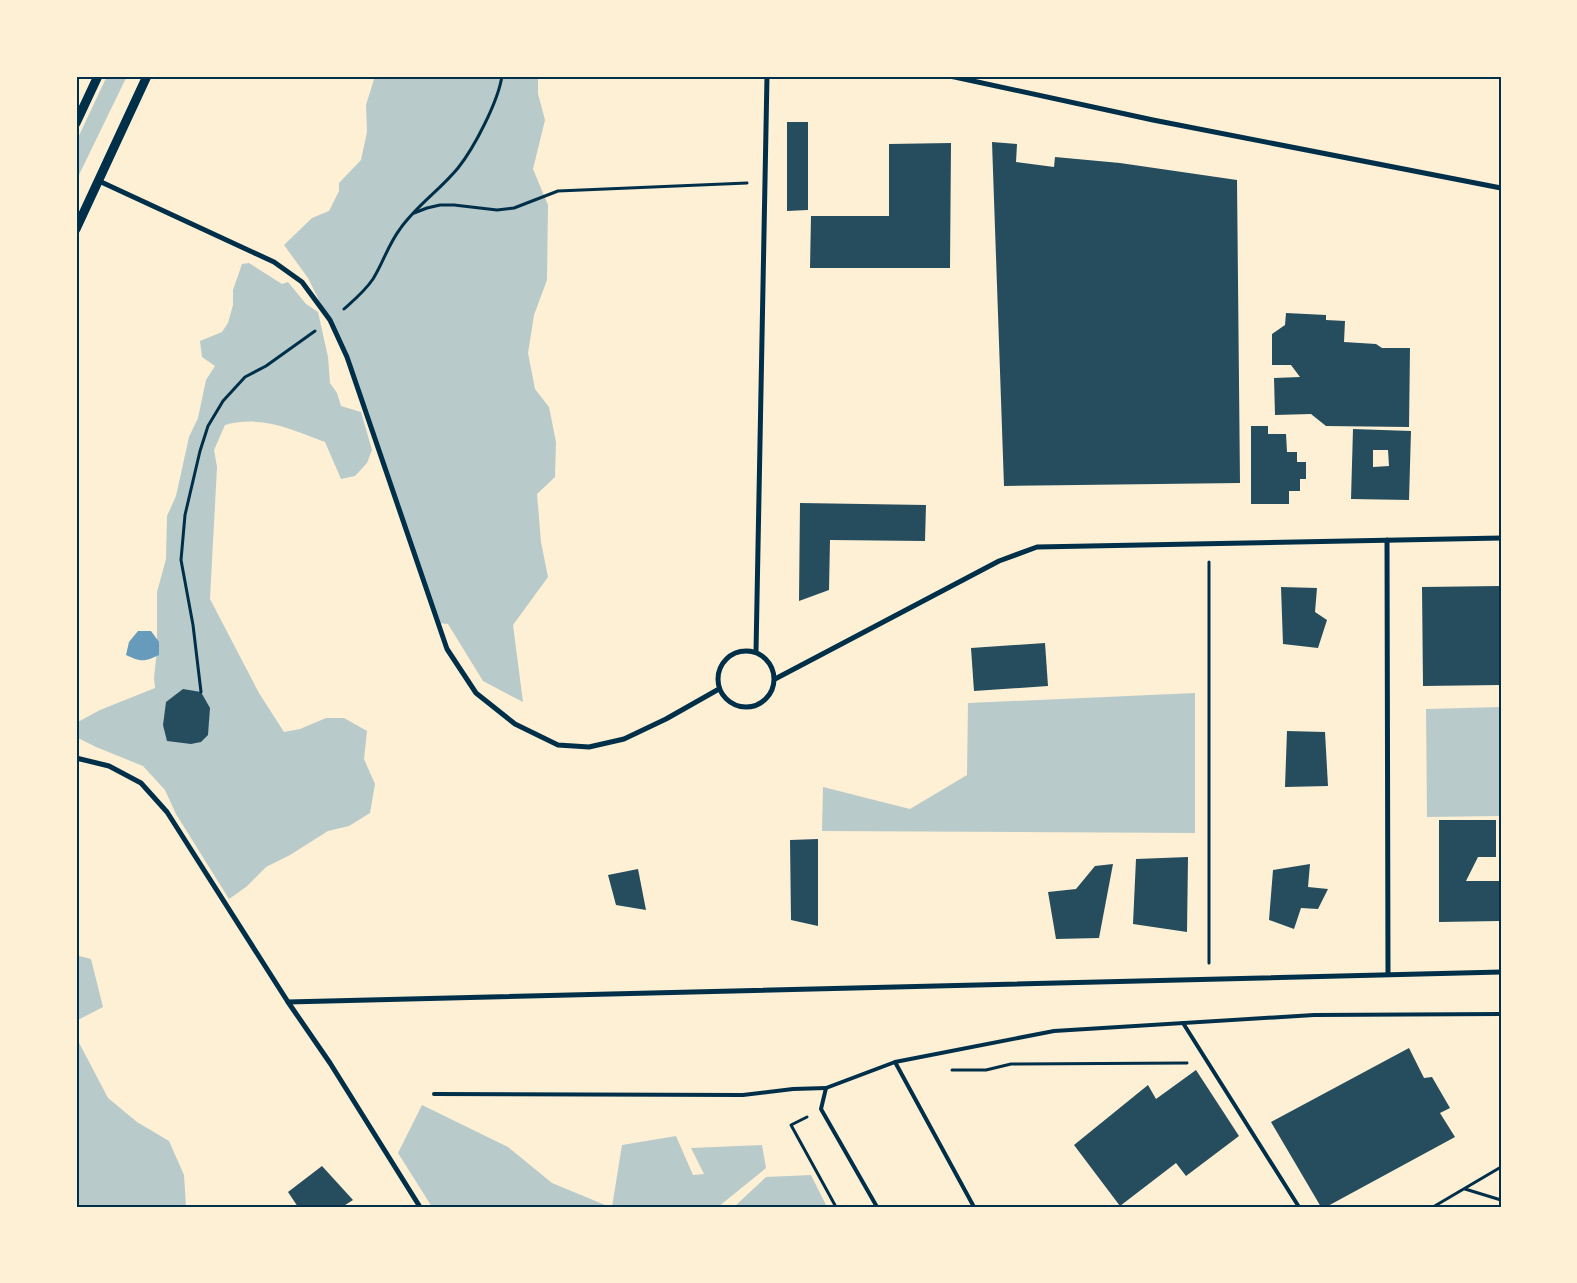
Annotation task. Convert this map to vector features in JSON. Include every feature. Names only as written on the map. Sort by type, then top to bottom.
[{"type":"street","points":[[76,123],[98,76]]},
{"type":"street","points":[[76,229],[147,76]]},
{"type":"street","points":[[756,652],[767,76]]},
{"type":"street","points":[[950,76],[1153,120],[1501,188]]},
{"type":"street","points":[[99,181],[274,262],[302,282],[330,320],[348,357],[447,649],[476,693],[515,724],[558,745],[589,747],[624,739],[666,720],[719,689]]},
{"type":"street","points":[[775,679],[999,561],[1037,547],[1501,538]]},
{"type":"street","points":[[1387,540],[1388,974]]},
{"type":"street","points":[[747,650],[764,656],[770,662],[774,670],[775,679],[773,689],[768,697],[751,707],[741,707],[732,704],[719,689],[718,680],[723,662],[738,652],[747,650]]},
{"type":"street","points":[[76,758],[109,766],[141,783],[167,812],[288,1002],[330,1063],[420,1207]]},
{"type":"street","points":[[288,1002],[1501,972]]},
{"type":"lane","points":[[434,1094],[743,1095],[792,1089],[826,1088],[895,1062],[1054,1031],[1314,1015],[1501,1014]]},
{"type":"lane","points":[[1183,1023],[1299,1207]]},
{"type":"lane","points":[[895,1062],[974,1207]]},
{"type":"lane","points":[[826,1088],[821,1110],[876,1207]]},
{"type":"path","points":[[200,692],[193,625],[181,560],[185,515],[200,450],[208,426],[223,401],[245,377],[266,366],[330,320],[367,288],[374,278],[390,243],[412,214],[457,169],[472,147],[481,132],[502,76]]},
{"type":"path","points":[[412,214],[440,205],[469,206],[497,210],[514,208],[558,191],[765,183]]},
{"type":"path","points":[[1209,544],[1209,979]]},
{"type":"path","points":[[948,1070],[986,1070],[1011,1064],[1208,1063]]},
{"type":"path","points":[[821,1110],[791,1125],[836,1207]]},
{"type":"path","points":[[1433,1207],[1501,1167]]},
{"type":"path","points":[[1464,1188],[1501,1200]]},
{"type":"shaded area","points":[[107,76],[127,76],[76,181],[76,142]]},
{"type":"shaded area","points":[[375,76],[538,76],[538,94],[545,120],[533,169],[548,205],[547,280],[534,315],[528,353],[535,389],[549,407],[556,442],[555,477],[537,494],[541,542],[548,577],[513,625],[523,702],[483,681],[448,624],[438,623],[347,357],[308,278],[284,245],[312,218],[329,211],[339,191],[339,183],[361,160],[367,132],[366,105]]},
{"type":"shaded area","points":[[249,263],[282,284],[288,282],[306,304],[318,312],[328,357],[330,383],[337,393],[341,406],[361,412],[372,450],[367,463],[355,476],[341,479],[325,442],[276,425],[239,422],[225,425],[214,450],[217,467],[210,599],[259,693],[284,732],[300,729],[326,718],[344,718],[367,731],[364,759],[375,784],[370,813],[349,826],[328,831],[290,855],[266,867],[246,887],[229,899],[176,814],[165,790],[143,766],[78,738],[76,723],[100,710],[155,688],[157,592],[166,559],[167,516],[176,496],[189,437],[198,418],[206,380],[215,366],[202,357],[200,341],[222,332],[228,323],[233,305],[233,290],[242,264]]},
{"type":"shaded area","points":[[1195,693],[1195,833],[822,831],[823,787],[910,809],[967,775],[968,703]]},
{"type":"shaded area","points":[[1501,707],[1501,816],[1427,817],[1426,709]]},
{"type":"shaded area","points":[[76,955],[91,959],[103,1007],[76,1021]]},
{"type":"shaded area","points":[[76,1037],[108,1098],[137,1122],[169,1141],[184,1175],[186,1207],[76,1207]]},
{"type":"shaded area","points":[[422,1105],[508,1147],[552,1183],[610,1207],[432,1207],[398,1153]]},
{"type":"shaded area","points":[[676,1136],[693,1175],[704,1174],[691,1148],[762,1145],[766,1168],[718,1207],[612,1207],[622,1145]]},
{"type":"shaded area","points":[[811,1175],[827,1207],[734,1207],[766,1177]]},
{"type":"water","points":[[138,631],[151,631],[159,642],[159,655],[142,660],[126,655],[129,642]]},
{"type":"building","points":[[787,122],[808,122],[808,210],[787,211]]},
{"type":"building","points":[[992,142],[1017,144],[1016,162],[1054,167],[1055,157],[1120,163],[1237,180],[1240,483],[1004,486]]},
{"type":"building","points":[[951,143],[950,268],[810,268],[811,216],[889,216],[889,144]]},
{"type":"building","points":[[1286,313],[1326,315],[1326,320],[1345,321],[1344,342],[1376,344],[1382,348],[1410,348],[1409,427],[1326,426],[1311,414],[1275,415],[1274,378],[1300,377],[1291,365],[1272,365],[1272,334],[1285,325]]},
{"type":"building","points":[[1251,426],[1268,426],[1268,434],[1286,434],[1287,452],[1297,452],[1297,462],[1306,462],[1306,479],[1300,479],[1300,491],[1289,491],[1289,504],[1251,504]]},
{"type":"building","points":[[1353,429],[1411,431],[1409,500],[1351,499]],"holes":[[[1373,450],[1388,450],[1389,466],[1373,467]]]},
{"type":"building","points":[[800,503],[926,505],[925,541],[830,540],[829,590],[799,601]]},
{"type":"building","points":[[1500,586],[1500,685],[1423,686],[1422,587]]},
{"type":"building","points":[[1281,587],[1317,588],[1315,612],[1327,620],[1318,648],[1283,644]]},
{"type":"building","points":[[1045,643],[1048,686],[974,691],[971,648]]},
{"type":"building","points":[[183,689],[201,692],[210,708],[208,735],[201,742],[191,744],[167,741],[163,725],[166,702]]},
{"type":"building","points":[[1287,731],[1325,732],[1328,786],[1285,787]]},
{"type":"building","points":[[1439,820],[1496,820],[1496,857],[1478,857],[1466,881],[1500,881],[1500,921],[1439,922]]},
{"type":"building","points":[[818,839],[818,926],[791,920],[790,840]]},
{"type":"building","points":[[1188,857],[1187,932],[1133,924],[1136,859]]},
{"type":"building","points":[[1113,864],[1099,938],[1056,939],[1048,892],[1076,889],[1095,866]]},
{"type":"building","points":[[1310,864],[1308,887],[1328,889],[1318,909],[1301,908],[1294,929],[1269,920],[1273,870]]},
{"type":"building","points":[[638,869],[646,910],[616,905],[608,875]]},
{"type":"building","points":[[1409,1048],[1424,1078],[1432,1077],[1450,1108],[1440,1113],[1455,1137],[1326,1207],[1321,1207],[1271,1122]]},
{"type":"building","points":[[1196,1070],[1239,1136],[1186,1176],[1176,1163],[1120,1206],[1074,1145],[1148,1085],[1156,1099]]},
{"type":"building","points":[[322,1166],[353,1200],[342,1207],[298,1207],[288,1192]]}]
